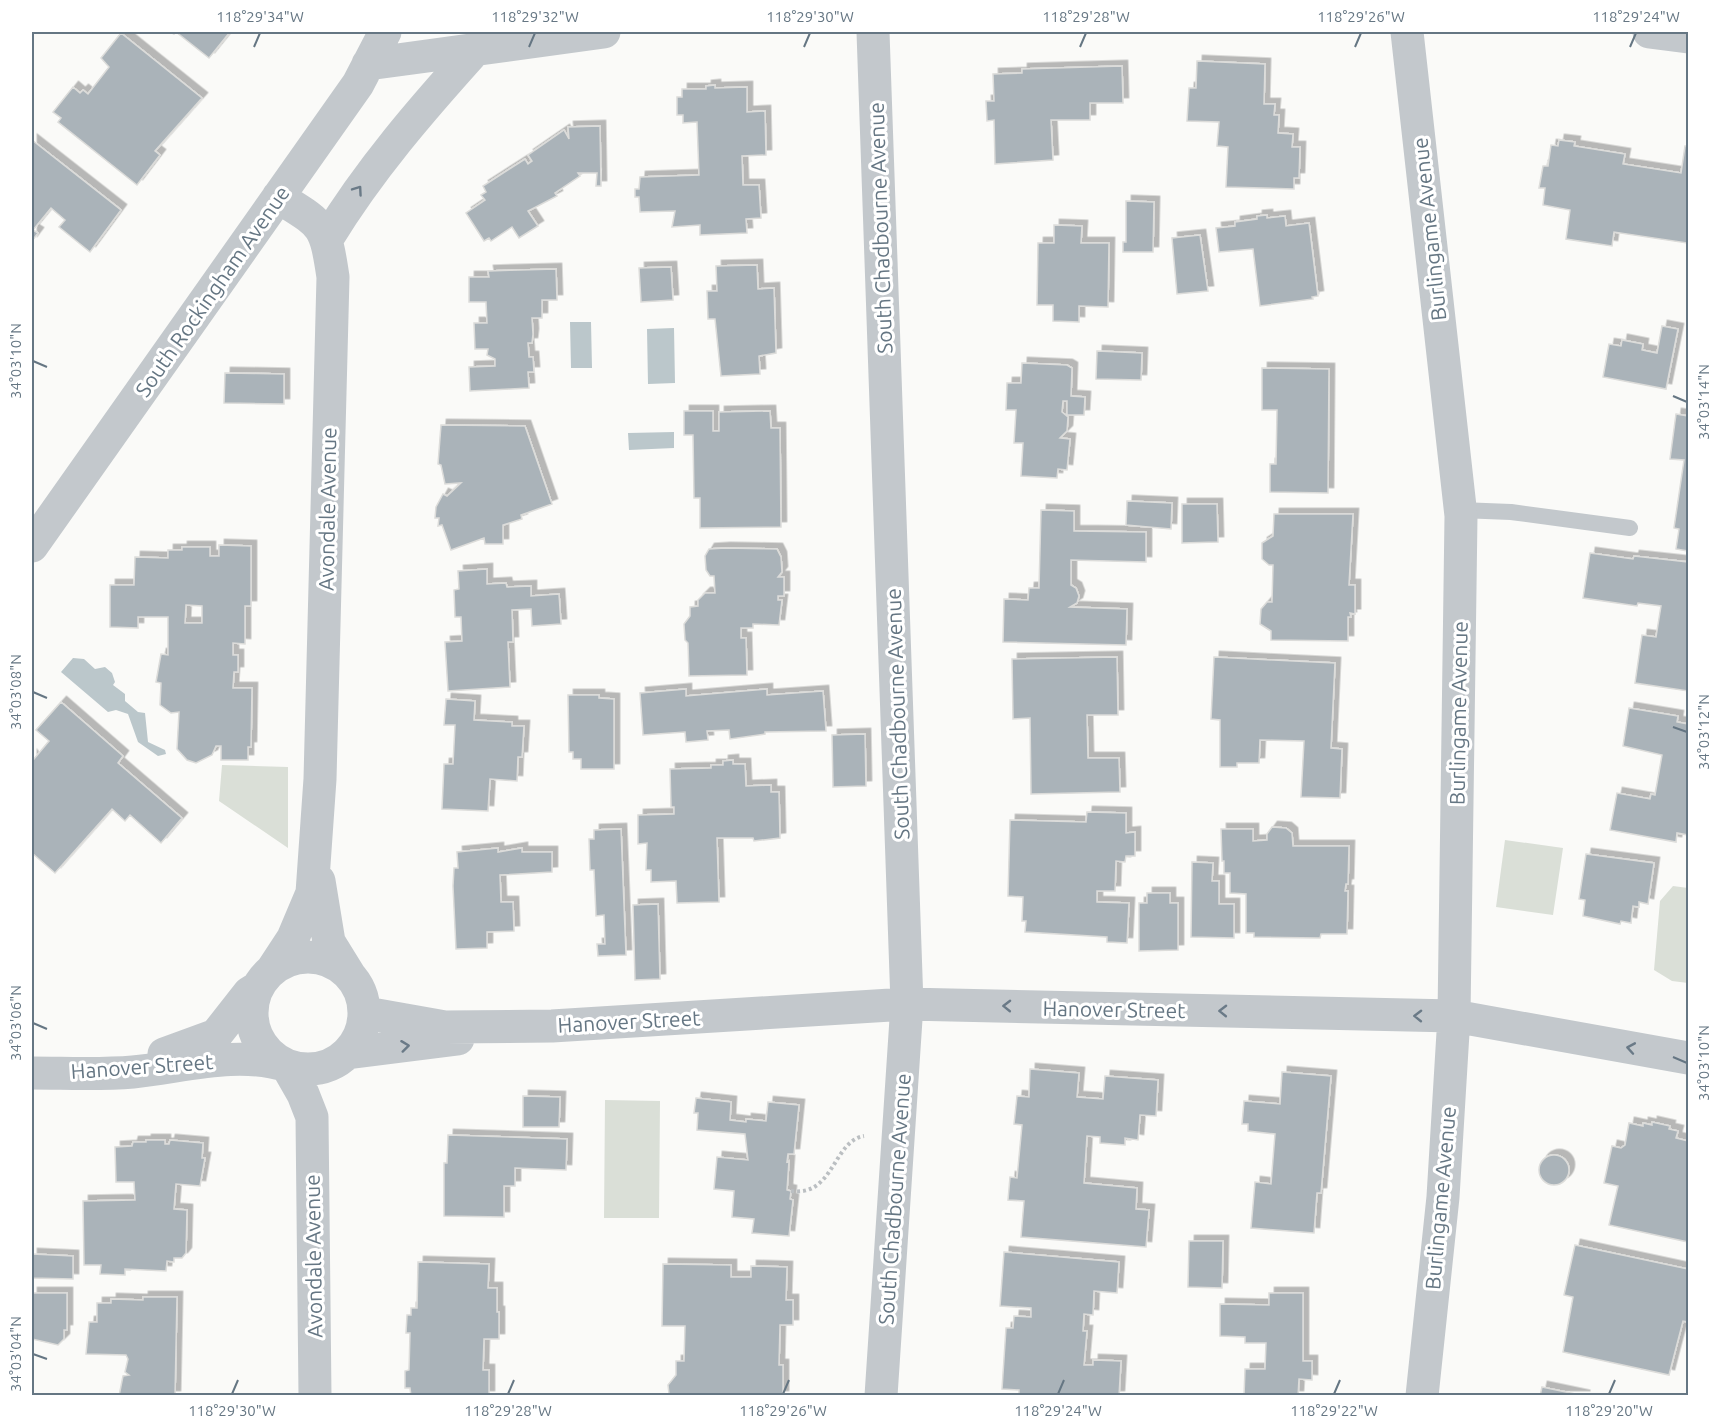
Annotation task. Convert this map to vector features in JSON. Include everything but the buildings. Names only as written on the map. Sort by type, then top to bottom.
[{"type":"street","name":"South Rockingham Avenue","points":[[32,546],[358,84],[385,32]]},
{"type":"street","points":[[368,64],[604,32]]},
{"type":"street","name":"South Chadbourne Avenue","points":[[873,32],[907,1004],[881,1395]]},
{"type":"street","name":"Burlingame Avenue","points":[[1407,32],[1460,510],[1454,1016],[1443,1197],[1422,1395]]},
{"type":"street","points":[[1649,32],[1689,37]]},
{"type":"street","points":[[278,197],[316,221],[327,239],[376,165],[476,49]]},
{"type":"street","name":"Avondale Avenue","points":[[264,979],[293,938],[312,893],[320,779],[333,277],[327,239]]},
{"type":"street","name":"Avondale Avenue","points":[[316,846],[329,942],[351,977]]},
{"type":"street","name":"Hanover Street","points":[[32,1067],[156,1056],[181,1050],[216,1035],[249,993],[283,962],[307,957],[331,962],[351,977]]},
{"type":"street","points":[[344,1057],[362,1030],[366,1013],[351,977]]},
{"type":"street","points":[[264,979],[251,1007],[252,1024],[259,1042],[271,1056],[287,1066]]},
{"type":"street","name":"Hanover Street","points":[[366,1013],[446,1027],[537,1026],[907,1004],[1454,1016],[1689,1058]]},
{"type":"street","name":"Hanover Street","points":[[32,1073],[129,1072],[247,1058],[268,1060],[305,1070],[324,1068],[344,1057],[537,1026]]},
{"type":"street","name":"Avondale Avenue","points":[[312,1117],[344,1057]]},
{"type":"street","name":"Avondale Avenue","points":[[287,1066],[303,1094],[312,1117],[315,1395]]},
{"type":"lane","points":[[1460,510],[1511,512],[1630,528]]},
{"type":"path","points":[[791,1191],[804,1192],[819,1185],[852,1142],[860,1137],[898,1139]]},
{"type":"shaded area","points":[[570,322],[591,322],[592,368],[571,368]]},
{"type":"shaded area","points":[[674,328],[675,383],[648,384],[647,329]]},
{"type":"shaded area","points":[[674,432],[674,448],[629,450],[628,433]]},
{"type":"shaded area","points":[[73,658],[84,659],[95,669],[105,667],[112,673],[115,682],[113,685],[125,694],[125,701],[138,712],[145,713],[148,742],[165,750],[166,754],[158,756],[138,742],[128,714],[116,710],[108,712],[61,672]]},
{"type":"shaded area","points":[[222,765],[288,767],[288,848],[219,801]]},
{"type":"shaded area","points":[[1505,840],[1563,848],[1553,915],[1496,907]]},
{"type":"shaded area","points":[[1673,886],[1688,888],[1688,983],[1672,981],[1654,970],[1660,901]]},
{"type":"shaded area","points":[[605,1100],[660,1101],[659,1218],[604,1218]]}]
